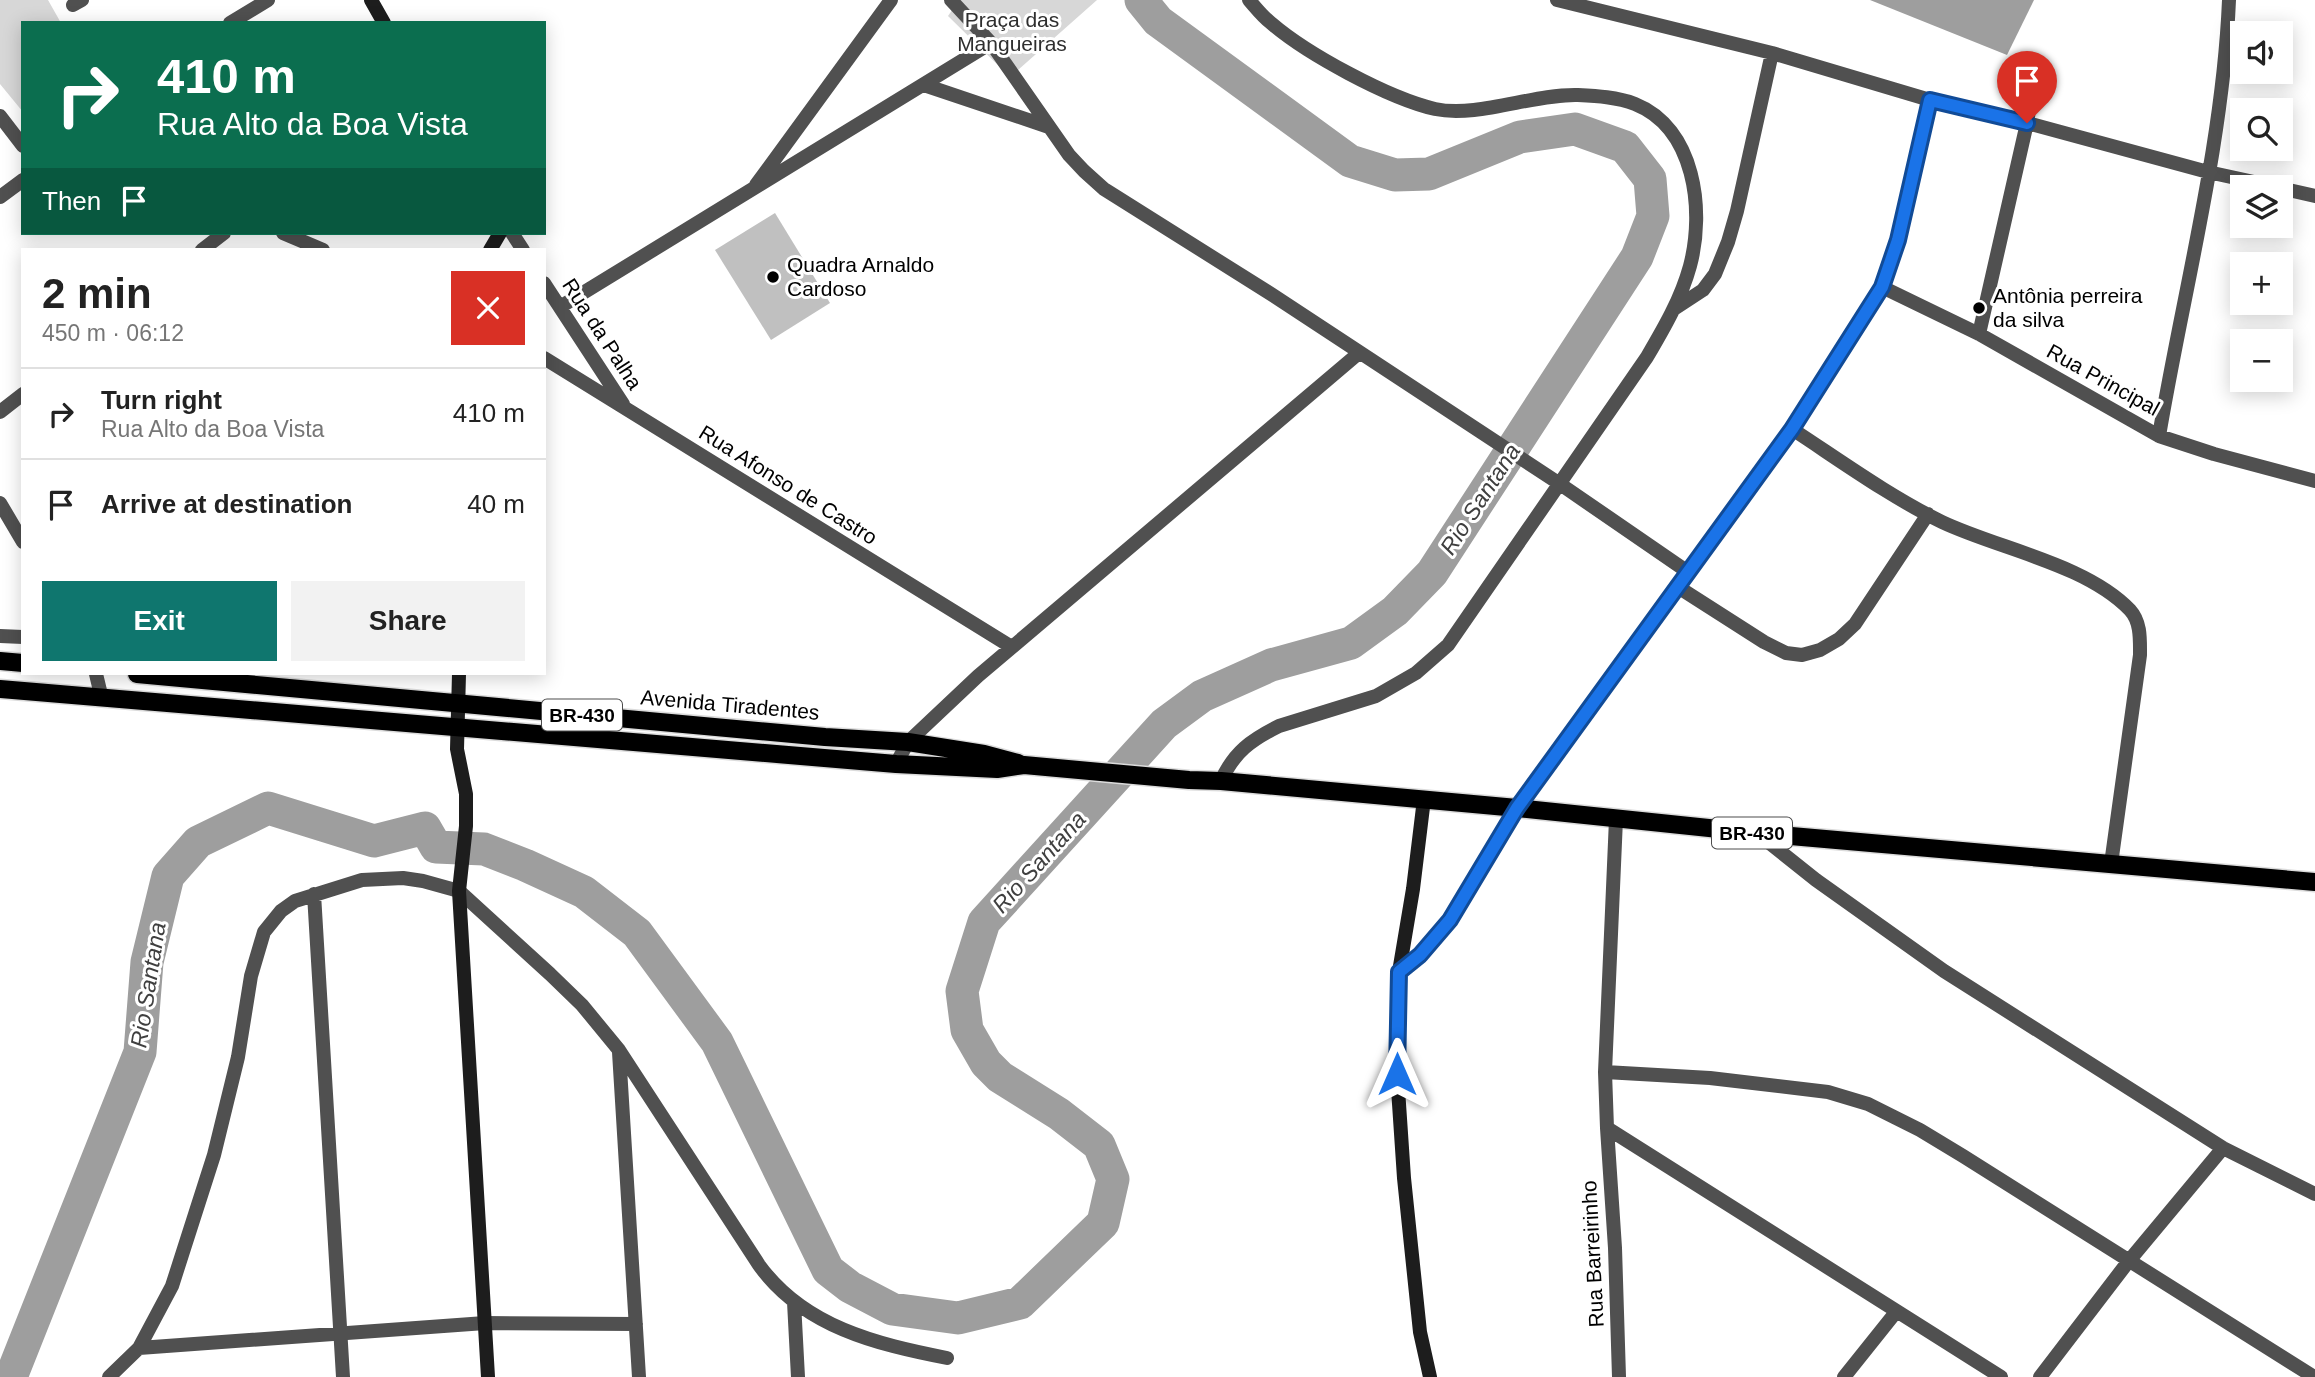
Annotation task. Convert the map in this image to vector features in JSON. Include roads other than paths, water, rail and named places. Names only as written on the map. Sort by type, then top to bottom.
[{"type":"main road","points":[[371,0],[383,21]]},
{"type":"main road","points":[[0,662],[21,663]]},
{"type":"main road","name":"Avenida Tiradentes","points":[[148,675],[908,742],[984,754],[1024,765]]},
{"type":"main road","points":[[459,675],[457,749],[466,794],[460,891],[488,1377]]},
{"type":"main road","name":"BR-430","points":[[0,689],[896,764],[997,769],[1024,765],[1221,781],[1756,833],[2315,883]]},
{"type":"main road","points":[[1424,799],[1413,890],[1399,972],[1397,1061],[1399,1120],[1420,1332],[1430,1377]]},
{"type":"street","points":[[233,21],[268,0]]},
{"type":"street","points":[[751,191],[891,0]]},
{"type":"street","points":[[951,0],[991,43],[1049,127],[1084,171],[1104,189],[1272,294],[1688,572]]},
{"type":"street","points":[[1221,781],[1230,761],[1264,734],[1279,726],[1376,696],[1416,673],[1448,645],[1647,357],[1674,309],[1691,265],[1696,223],[1695,188],[1686,155],[1665,124],[1636,104],[1606,97],[1574,95],[1438,110],[1407,101],[1290,39],[1268,21],[1249,0]]},
{"type":"street","points":[[1557,0],[1772,53],[1930,100],[2230,177]]},
{"type":"street","points":[[2159,436],[2208,172],[2227,53],[2229,0]]},
{"type":"street","points":[[560,307],[991,43]]},
{"type":"street","points":[[1674,309],[1703,290],[1715,274],[1728,242],[1772,53]]},
{"type":"street","points":[[924,85],[1049,127]]},
{"type":"street","points":[[1979,334],[2033,86]]},
{"type":"street","points":[[1399,972],[1420,955],[1450,920],[1517,808],[1792,429],[1882,287],[1898,240],[1930,100]]},
{"type":"street","points":[[0,116],[21,143]]},
{"type":"street","points":[[0,197],[21,181]]},
{"type":"street","points":[[2293,191],[2315,196]]},
{"type":"street","points":[[205,248],[221,235]]},
{"type":"street","points":[[289,235],[318,248]]},
{"type":"street","name":"Rua da Palha","points":[[546,286],[625,408]]},
{"type":"street","name":"Rua Principal","points":[[1882,287],[1979,334],[2159,436],[2315,481]]},
{"type":"street","points":[[896,764],[908,742],[1010,646],[1359,354]]},
{"type":"street","name":"Rua Afonso de Castro","points":[[546,359],[1010,646]]},
{"type":"street","points":[[0,412],[21,396]]},
{"type":"street","points":[[1792,429],[1875,484],[1944,523],[2076,574],[2119,599],[2133,612],[2139,628],[2140,655],[2111,864]]},
{"type":"street","points":[[0,503],[21,539]]},
{"type":"street","points":[[1678,587],[1786,653],[1802,655],[1820,650],[1839,639],[1855,624],[1928,514]]},
{"type":"street","points":[[0,636],[21,637]]},
{"type":"street","points":[[96,675],[103,699]]},
{"type":"street","name":"Rua Barreirinho","points":[[1616,818],[1605,1072],[1616,1261],[1619,1377]]},
{"type":"street","points":[[1756,833],[1910,948],[2223,1148],[2315,1194]]},
{"type":"street","points":[[109,1377],[139,1348],[172,1286],[214,1155],[238,1057],[251,976],[260,941],[268,924],[295,901],[314,894],[362,880],[403,878],[460,891],[582,1005],[619,1050],[759,1265],[769,1279],[794,1302],[809,1313],[847,1332],[898,1348],[947,1358]]},
{"type":"street","points":[[314,894],[343,1377]]},
{"type":"street","points":[[619,1050],[639,1377]]},
{"type":"street","points":[[1605,1072],[1776,1084],[1828,1092],[1868,1104],[1964,1156],[2314,1377]]},
{"type":"street","points":[[1607,1128],[2001,1377]]},
{"type":"street","points":[[2040,1377],[2128,1262],[2223,1148]]},
{"type":"street","points":[[794,1302],[798,1377]]},
{"type":"street","points":[[1844,1377],[1896,1312]]},
{"type":"street","points":[[139,1348],[485,1323],[636,1324]]},
{"type":"waterway","name":"Rio Santana","points":[[11,1377],[140,1052],[147,962],[168,876],[198,842],[268,808],[374,841],[425,828],[436,847],[484,849],[584,892],[637,933],[717,1042],[828,1270],[850,1287],[892,1309],[958,1318],[1020,1303],[1103,1223],[1113,1179],[1099,1145],[1059,1114],[1000,1077],[986,1063],[967,1030],[962,991],[984,922],[1164,724],[1202,696],[1271,665],[1351,643],[1395,611],[1432,573],[1637,257],[1653,216],[1650,179],[1625,147],[1575,129],[1520,137],[1429,174],[1395,175],[1350,161],[1158,21],[1141,0]]},
{"type":"place","name":"Quadra Arnaldo Cardoso","points":[[773,277]]},
{"type":"place","name":"Antônia perreira da silva","points":[[1979,308]]},
{"type":"park label","name":"Praça das Mangueiras","points":[[1012,32]]}]
